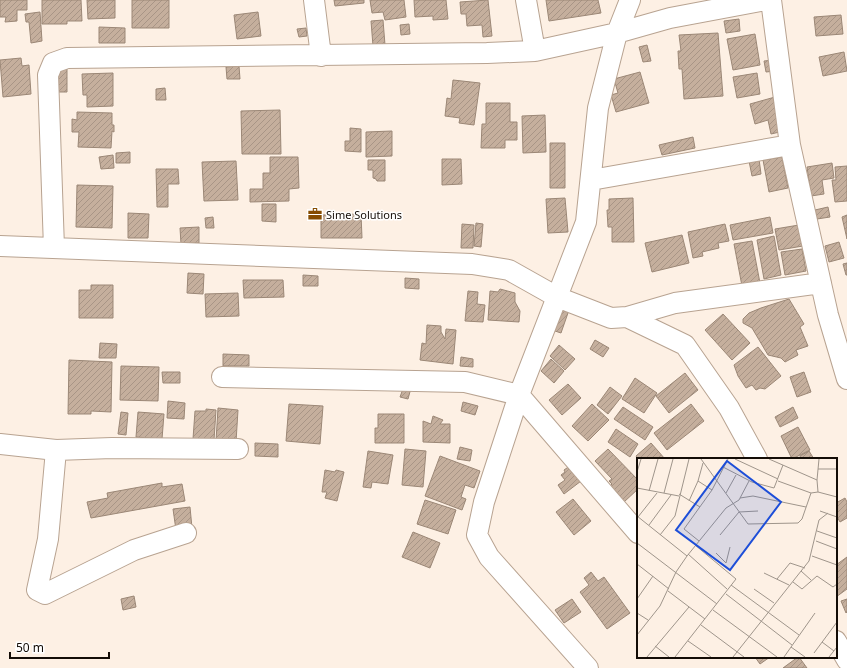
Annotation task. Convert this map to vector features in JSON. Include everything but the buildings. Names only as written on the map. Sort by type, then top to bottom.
[{"type":"street","points":[[314,0],[320,56]]},
{"type":"street","points":[[526,0],[535,51]]},
{"type":"street","points":[[588,668],[489,557],[477,535],[484,502],[519,395],[586,222],[598,108],[617,33],[630,0]]},
{"type":"street","points":[[54,248],[48,75],[52,63],[67,58],[320,56],[535,51],[617,33],[670,18],[766,0]]},
{"type":"street","points":[[771,0],[790,145],[820,283],[847,379]]},
{"type":"street","points":[[591,180],[790,145]]},
{"type":"street","points":[[0,246],[472,264],[509,270],[557,297],[611,318],[628,317],[675,303],[820,283]]},
{"type":"street","points":[[628,317],[685,345],[729,408],[756,458]]},
{"type":"street","points":[[222,378],[465,382],[519,395],[637,532]]},
{"type":"street","points":[[0,444],[56,450],[112,448],[238,449]]},
{"type":"street","points":[[56,450],[48,539],[37,590],[45,594],[134,550],[186,533]]},
{"type":"street","points":[[837,643],[847,660]]},
{"type":"place","name":"Sime Solutions","points":[[315,214]]}]
